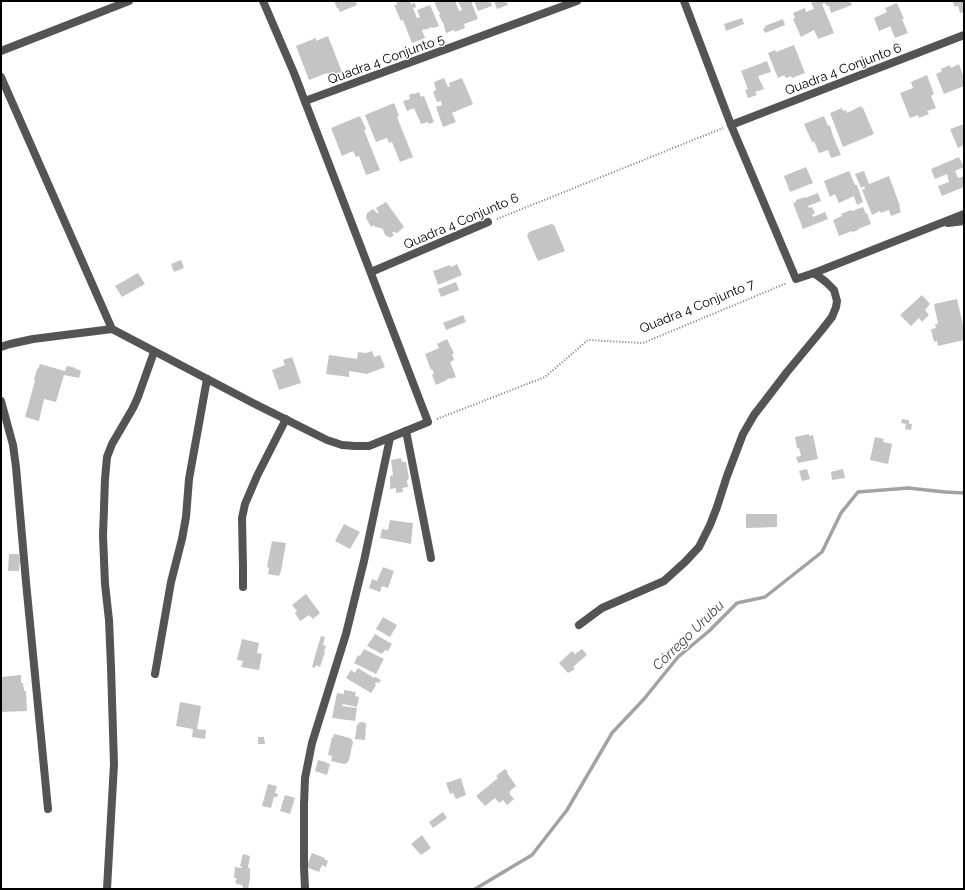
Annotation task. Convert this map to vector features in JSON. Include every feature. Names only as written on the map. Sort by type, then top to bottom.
[{"type":"street","points":[[1,51],[127,1]]},
{"type":"street","points":[[1,347],[33,339],[112,329],[327,440],[342,445],[369,446],[428,422],[305,101],[263,1]]},
{"type":"street","name":"Quadra 4 Conjunto 5","points":[[305,101],[577,1]]},
{"type":"street","points":[[684,1],[731,124],[796,279],[964,214]]},
{"type":"street","name":"Quadra 4 Conjunto 6","points":[[731,124],[964,35]]},
{"type":"street","points":[[1,78],[112,329]]},
{"type":"street","points":[[940,224],[964,221]]},
{"type":"street","name":"Quadra 4 Conjunto 6","points":[[370,272],[488,222]]},
{"type":"street","points":[[579,625],[602,608],[664,582],[699,547],[717,508],[743,434],[747,427],[764,401],[832,317],[837,301],[834,290],[814,273]]},
{"type":"street","points":[[107,889],[114,764],[109,620],[105,584],[103,536],[105,479],[107,457],[112,444],[138,398],[154,352]]},
{"type":"street","points":[[155,674],[171,582],[186,517],[189,479],[207,379]]},
{"type":"street","points":[[1,401],[13,445],[16,467],[48,809]]},
{"type":"street","points":[[243,588],[242,518],[245,504],[257,476],[286,419]]},
{"type":"street","points":[[406,431],[431,558]]},
{"type":"street","points":[[305,889],[305,778],[312,743],[348,627],[364,561],[390,438]]},
{"type":"path","name":"Quadra 4 Conjunto 6","points":[[488,222],[731,124]]},
{"type":"path","name":"Quadra 4 Conjunto 7","points":[[428,422],[545,377],[588,340],[643,343],[796,279]]},
{"type":"building","points":[[334,1],[355,1],[357,5],[340,12]]},
{"type":"building","points":[[396,1],[410,1],[411,4],[415,3],[416,7],[413,8],[417,18],[420,17],[417,10],[430,5],[439,26],[422,30],[425,38],[412,43],[403,20],[401,21],[394,5],[397,5]]},
{"type":"building","points":[[434,1],[455,1],[459,11],[462,10],[458,1],[471,1],[478,19],[464,24],[465,28],[455,32],[454,30],[446,33]]},
{"type":"building","points":[[474,1],[490,1],[492,6],[478,11]]},
{"type":"building","points":[[494,1],[506,1],[508,5],[497,9]]},
{"type":"building","points":[[850,1],[852,5],[831,13],[829,6],[825,3],[822,4],[834,33],[818,39],[814,30],[801,37],[793,19],[795,18],[793,13],[805,8],[806,12],[814,9],[811,2]]},
{"type":"building","points":[[952,1],[964,1],[964,12],[960,13],[958,6],[955,7]]},
{"type":"building","points":[[897,3],[908,33],[895,38],[891,26],[879,31],[874,18],[887,12],[885,8]]},
{"type":"building","points":[[742,18],[744,24],[726,31],[724,24]]},
{"type":"building","points":[[783,19],[785,25],[765,33],[763,29],[765,26]]},
{"type":"building","points":[[328,36],[342,72],[334,75],[333,73],[328,75],[327,73],[309,80],[296,46],[316,38],[316,41]]},
{"type":"building","points":[[794,45],[805,73],[792,78],[791,76],[786,78],[784,75],[778,78],[768,53],[775,50],[776,52]]},
{"type":"building","points":[[767,61],[771,72],[758,76],[764,89],[755,92],[757,95],[748,98],[745,90],[748,89],[741,71]]},
{"type":"building","points":[[959,64],[964,78],[964,86],[944,94],[936,74],[942,71],[941,69],[950,65],[951,68]]},
{"type":"building","points":[[927,75],[934,94],[931,96],[936,108],[927,111],[929,114],[919,118],[918,115],[910,118],[900,93],[913,88],[911,82]]},
{"type":"building","points":[[444,78],[448,87],[450,86],[449,83],[462,78],[473,104],[452,113],[456,122],[443,127],[436,107],[442,105],[441,101],[437,102],[433,92],[436,90],[434,82]]},
{"type":"building","points":[[419,92],[421,97],[424,96],[434,122],[429,124],[428,122],[421,124],[414,108],[407,111],[403,101],[410,99],[409,95]]},
{"type":"building","points":[[394,103],[399,116],[397,117],[413,157],[400,162],[392,142],[389,143],[387,138],[376,142],[365,115]]},
{"type":"building","points":[[861,106],[874,134],[843,147],[830,113],[842,108],[843,111],[846,110],[847,113]]},
{"type":"building","points":[[360,116],[380,170],[366,175],[359,156],[356,157],[353,151],[342,156],[331,128]]},
{"type":"building","points":[[824,116],[828,126],[830,125],[841,155],[831,158],[828,150],[819,153],[804,124]]},
{"type":"building","points":[[964,124],[964,145],[958,148],[950,129]]},
{"type":"building","points":[[959,157],[964,167],[955,171],[958,178],[964,176],[964,187],[942,196],[938,186],[949,182],[947,174],[935,179],[931,169]]},
{"type":"building","points":[[806,167],[813,183],[790,192],[784,176]]},
{"type":"building","points":[[849,171],[855,185],[857,185],[863,202],[857,205],[854,196],[839,203],[835,194],[830,197],[824,181]]},
{"type":"building","points":[[864,171],[869,184],[889,176],[901,212],[891,216],[889,210],[881,213],[880,211],[872,215],[862,190],[865,189],[864,186],[861,188],[855,174]]},
{"type":"building","points":[[818,193],[821,201],[808,206],[809,208],[812,207],[815,213],[812,215],[813,217],[825,212],[828,219],[803,229],[793,203],[796,202],[796,200]]},
{"type":"building","points":[[386,202],[404,227],[397,233],[393,232],[392,233],[394,235],[390,238],[388,236],[387,237],[383,229],[375,227],[374,225],[371,227],[366,218],[367,213],[373,209],[379,213],[376,208]]},
{"type":"building","points":[[863,207],[871,224],[839,236],[833,220],[842,216],[841,214]]},
{"type":"building","points":[[551,224],[554,225],[565,251],[538,261],[527,236],[529,232]]},
{"type":"building","points":[[181,260],[184,268],[174,272],[171,264]]},
{"type":"building","points":[[457,264],[462,275],[438,285],[433,271]]},
{"type":"building","points":[[138,273],[145,284],[122,297],[115,286]]},
{"type":"building","points":[[456,282],[459,290],[441,297],[438,289]]},
{"type":"building","points":[[922,295],[930,304],[925,310],[929,315],[922,322],[919,318],[911,326],[900,315]]},
{"type":"building","points":[[957,299],[964,329],[964,340],[938,346],[937,341],[934,342],[931,329],[936,328],[935,324],[938,324],[934,304]]},
{"type":"building","points":[[463,315],[466,322],[446,330],[443,323]]},
{"type":"building","points":[[447,339],[454,353],[452,354],[454,360],[450,362],[456,377],[447,379],[436,385],[432,375],[434,374],[425,354],[439,348],[437,344]]},
{"type":"building","points":[[372,351],[374,357],[380,355],[385,367],[367,374],[349,371],[349,377],[326,374],[329,355],[357,359],[358,352],[366,353]]},
{"type":"building","points":[[292,357],[301,383],[279,390],[272,370],[285,365],[283,360]]},
{"type":"building","points":[[40,364],[65,371],[67,366],[81,371],[79,378],[64,375],[56,402],[44,399],[39,421],[25,417],[37,369]]},
{"type":"building","points":[[902,419],[909,420],[909,424],[912,424],[911,430],[905,429],[906,424],[901,423]]},
{"type":"building","points":[[809,434],[809,436],[813,435],[818,459],[798,463],[796,457],[801,456],[799,448],[797,448],[795,437]]},
{"type":"building","points":[[875,437],[884,439],[883,442],[892,444],[888,464],[870,460]]},
{"type":"building","points":[[401,458],[402,462],[406,462],[409,478],[407,480],[408,487],[402,488],[403,492],[396,493],[396,488],[390,489],[390,476],[393,475],[391,460]]},
{"type":"building","points":[[807,469],[810,479],[802,481],[799,471]]},
{"type":"building","points":[[843,469],[845,478],[832,480],[831,472]]},
{"type":"building","points":[[746,514],[777,514],[777,527],[746,528]]},
{"type":"building","points":[[390,520],[413,523],[411,544],[380,538],[382,529],[388,530]]},
{"type":"building","points":[[344,524],[360,532],[350,549],[335,541]]},
{"type":"building","points":[[272,541],[286,543],[279,576],[268,574],[269,568],[267,567]]},
{"type":"building","points":[[9,554],[19,554],[19,571],[8,571]]},
{"type":"building","points":[[383,567],[394,571],[388,588],[382,586],[380,592],[369,588],[372,579],[377,581]]},
{"type":"building","points":[[306,594],[320,613],[313,619],[309,615],[300,621],[295,613],[297,611],[292,605]]},
{"type":"building","points":[[383,617],[397,625],[390,637],[376,629]]},
{"type":"building","points":[[375,634],[392,644],[388,651],[385,650],[382,654],[367,646]]},
{"type":"building","points":[[321,636],[325,637],[323,645],[326,646],[325,652],[320,667],[316,665],[315,668],[312,667]]},
{"type":"building","points":[[242,639],[259,643],[257,653],[262,654],[259,670],[241,667],[243,661],[237,660]]},
{"type":"building","points":[[364,649],[384,659],[376,674],[354,663],[358,655],[360,656]]},
{"type":"building","points":[[582,649],[587,655],[573,667],[575,669],[568,673],[559,663],[572,651],[575,654]]},
{"type":"building","points":[[358,668],[374,678],[375,677],[381,680],[379,683],[376,682],[376,685],[371,693],[346,678],[351,670],[355,673]]},
{"type":"building","points":[[21,675],[21,683],[23,683],[24,691],[26,691],[27,711],[1,712],[1,677]]},
{"type":"building","points":[[344,690],[356,692],[355,696],[359,697],[357,707],[343,704],[342,706],[357,708],[355,721],[332,718],[337,693],[344,694]]},
{"type":"building","points":[[180,702],[201,706],[197,729],[206,730],[205,739],[192,737],[193,729],[176,726]]},
{"type":"building","points":[[360,722],[366,723],[365,740],[355,739],[357,725]]},
{"type":"building","points":[[334,734],[350,738],[353,742],[347,763],[344,764],[331,761],[332,756],[328,755]]},
{"type":"building","points":[[258,737],[264,737],[265,744],[258,744]]},
{"type":"building","points":[[318,760],[330,764],[327,775],[315,771]]},
{"type":"building","points":[[505,769],[516,786],[509,793],[514,799],[507,805],[503,800],[499,803],[495,798],[485,806],[476,796],[498,778],[496,776]]},
{"type":"building","points":[[461,778],[466,795],[456,799],[453,793],[450,794],[446,783]]},
{"type":"building","points":[[268,784],[277,786],[275,793],[278,794],[277,797],[274,797],[271,808],[262,806]]},
{"type":"building","points":[[285,795],[295,798],[290,814],[280,811]]},
{"type":"building","points":[[443,812],[447,818],[433,828],[429,822]]},
{"type":"building","points":[[422,835],[431,848],[421,855],[411,844]]},
{"type":"building","points":[[312,853],[325,858],[324,859],[328,861],[326,867],[322,865],[319,872],[306,867]]},
{"type":"building","points":[[243,854],[250,856],[248,868],[250,868],[250,879],[248,889],[243,889],[242,885],[236,884],[235,882],[237,878],[234,878],[235,867],[242,868],[240,866]]},
{"type":"waterway","name":"Córrego Urubu","points":[[475,889],[532,855],[567,810],[612,733],[644,699],[678,657],[709,631],[737,603],[765,597],[822,552],[841,513],[858,492],[908,488],[964,493]]}]
